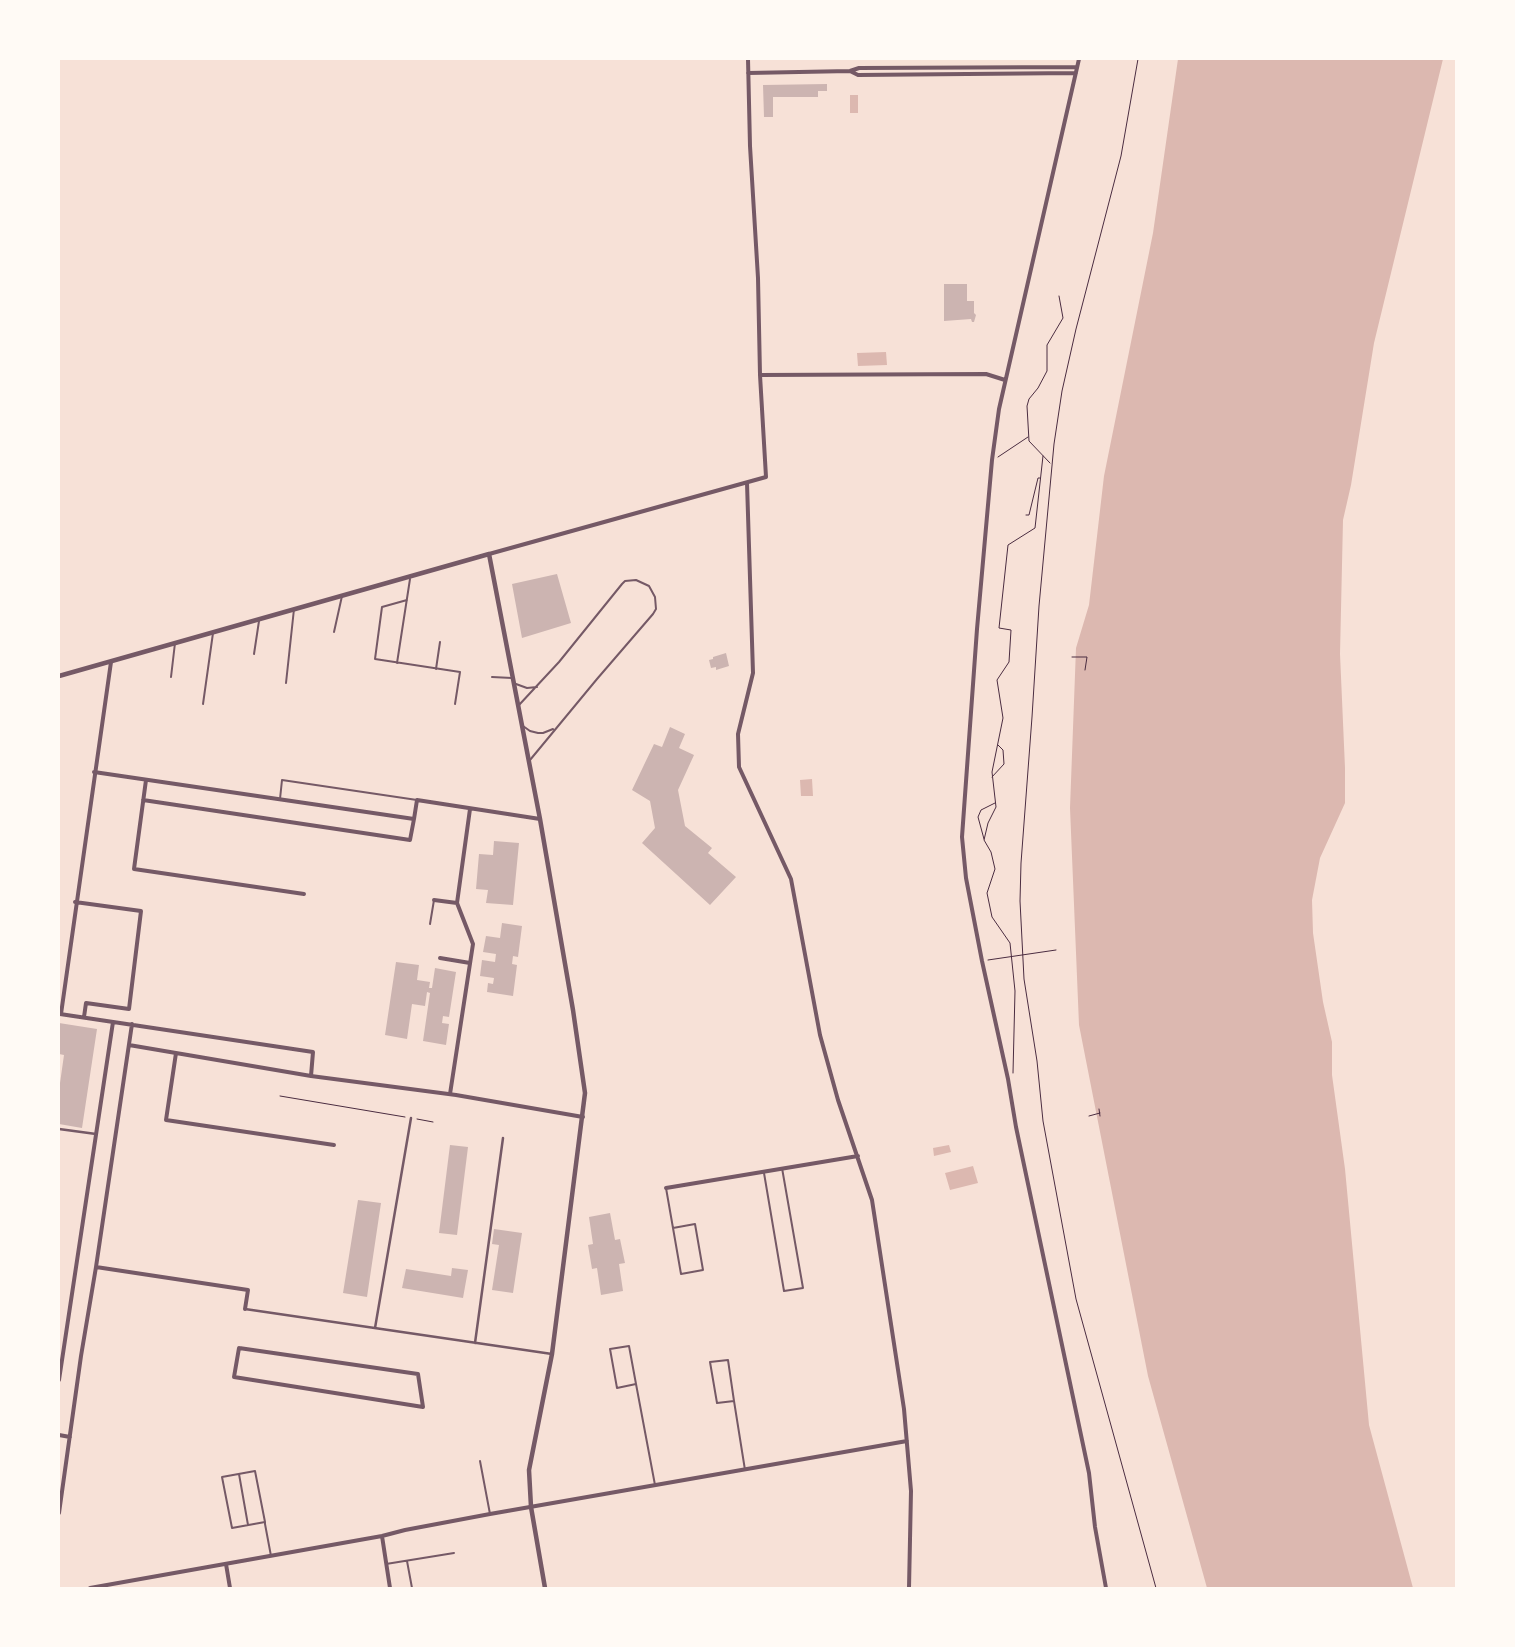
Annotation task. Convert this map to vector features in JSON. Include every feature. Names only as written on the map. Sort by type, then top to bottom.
[{"type":"street","points":[[59,676],[410,576],[766,478],[760,375],[758,278],[750,146],[748,59]]},
{"type":"street","points":[[1079,59],[998,410],[977,629],[962,837],[966,878],[982,960],[1089,1473],[1095,1527],[1106,1588]]},
{"type":"street","points":[[748,73],[850,71],[859,68],[1077,67]]},
{"type":"street","points":[[850,71],[858,75],[1076,74]]},
{"type":"street","points":[[760,375],[986,374],[1004,380]]},
{"type":"street","points":[[747,482],[753,673],[738,734],[740,767],[791,879],[820,1035],[838,1100],[872,1200],[901,1382],[911,1491],[910,1588]]},
{"type":"street","points":[[489,554],[540,819],[584,1082],[583,1117],[552,1354],[529,1470],[531,1507],[545,1588]]},
{"type":"street","points":[[111,662],[60,1014],[314,1052],[311,1076]]},
{"type":"street","points":[[94,772],[414,820]]},
{"type":"street","points":[[146,780],[134,869],[304,894]]},
{"type":"street","points":[[143,800],[410,840],[417,800],[540,819]]},
{"type":"street","points":[[450,1094],[473,944],[457,903],[470,809]]},
{"type":"street","points":[[434,900],[457,903]]},
{"type":"street","points":[[76,902],[141,911],[129,1009],[86,1003],[84,1017]]},
{"type":"street","points":[[440,958],[470,963]]},
{"type":"street","points":[[59,1380],[113,1022]]},
{"type":"street","points":[[59,1513],[60,1494],[132,1024]]},
{"type":"street","points":[[129,1045],[311,1076],[450,1094],[583,1117]]},
{"type":"street","points":[[176,1053],[166,1120],[334,1145]]},
{"type":"street","points":[[375,1328],[411,1118]]},
{"type":"street","points":[[59,1129],[96,1134]]},
{"type":"street","points":[[475,1343],[503,1138]]},
{"type":"street","points":[[666,1188],[858,1156]]},
{"type":"street","points":[[96,1267],[248,1290],[245,1309],[552,1354]]},
{"type":"street","points":[[239,1348],[418,1374],[423,1407],[299,1388],[234,1376],[239,1348]]},
{"type":"street","points":[[59,1436],[70,1437]]},
{"type":"street","points":[[90,1588],[382,1536],[490,1514],[906,1441]]},
{"type":"street","points":[[382,1536],[390,1588]]},
{"type":"street","points":[[226,1564],[230,1588]]},
{"type":"lane","points":[[397,663],[410,576]]},
{"type":"lane","points":[[518,707],[537,687],[622,584],[626,581],[636,580],[649,586],[655,597],[656,609],[654,614],[555,728],[529,761]]},
{"type":"lane","points":[[334,632],[342,596]]},
{"type":"lane","points":[[407,600],[382,607],[375,659],[460,672],[455,704]]},
{"type":"lane","points":[[286,683],[294,609]]},
{"type":"lane","points":[[254,654],[259,619]]},
{"type":"lane","points":[[203,704],[213,632]]},
{"type":"lane","points":[[436,669],[440,642]]},
{"type":"lane","points":[[171,677],[175,643]]},
{"type":"lane","points":[[492,677],[514,680],[522,687],[537,687]]},
{"type":"lane","points":[[521,725],[530,731],[538,733],[544,733],[555,728]]},
{"type":"lane","points":[[280,800],[282,780],[417,800]]},
{"type":"lane","points":[[430,924],[434,900]]},
{"type":"lane","points":[[764,1171],[784,1291],[803,1288],[782,1168]]},
{"type":"lane","points":[[666,1188],[681,1274],[703,1270],[695,1224],[673,1228]]},
{"type":"lane","points":[[636,1384],[617,1388],[610,1349],[628,1346],[636,1384],[655,1486]]},
{"type":"lane","points":[[734,1401],[717,1403],[710,1362],[728,1360],[745,1470]]},
{"type":"lane","points":[[480,1461],[490,1514]]},
{"type":"lane","points":[[264,1522],[232,1528],[222,1477],[255,1471],[271,1556]]},
{"type":"lane","points":[[239,1474],[248,1525]]},
{"type":"lane","points":[[386,1564],[454,1553]]},
{"type":"lane","points":[[407,1561],[412,1588]]},
{"type":"path","points":[[1138,59],[1121,156],[1072,344],[1051,464],[1038,606],[1020,901],[1023,954],[1042,1121],[1076,1299],[1156,1588]]},
{"type":"path","points":[[1051,464],[1029,441],[1027,406],[1029,399],[1038,388],[1047,371],[1047,345],[1063,318],[1059,296]]},
{"type":"path","points":[[992,460],[1028,436]]},
{"type":"path","points":[[984,840],[988,823],[996,807],[992,778],[1003,718],[997,680],[1008,662],[1011,630],[999,628],[1008,545],[1035,528],[1043,456]]},
{"type":"path","points":[[1026,515],[1029,515],[1038,478],[1041,478]]},
{"type":"path","points":[[1072,657],[1087,657],[1085,670]]},
{"type":"path","points":[[992,778],[1004,764],[1004,750],[998,744]]},
{"type":"path","points":[[995,803],[981,810],[978,817],[984,840],[991,852],[994,869],[988,893],[992,917],[1010,943],[1015,991],[1013,1077],[1008,1079]]},
{"type":"path","points":[[982,960],[1056,950]]},
{"type":"path","points":[[280,1096],[433,1122]]},
{"type":"path","points":[[1098,1109],[1100,1116]]},
{"type":"path","points":[[1089,1116],[1100,1113]]},
{"type":"shaded area","points":[[1178,59],[1443,59],[1374,343],[1351,485],[1343,520],[1340,654],[1345,803],[1320,858],[1312,900],[1313,933],[1323,1002],[1332,1042],[1332,1075],[1345,1169],[1369,1425],[1413,1588],[1207,1588],[1148,1376],[1079,1025],[1070,808],[1076,648],[1089,605],[1104,476],[1153,233]]},
{"type":"shaded area","points":[[850,95],[858,95],[858,113],[850,113]]},
{"type":"shaded area","points":[[886,352],[887,365],[858,366],[857,353]]},
{"type":"shaded area","points":[[812,779],[813,796],[801,796],[800,780]]},
{"type":"shaded area","points":[[949,1145],[951,1152],[934,1156],[933,1148]]},
{"type":"shaded area","points":[[973,1166],[978,1183],[950,1190],[945,1173]]},
{"type":"building","points":[[827,84],[827,91],[818,91],[818,97],[773,97],[773,117],[764,117],[763,85]]},
{"type":"building","points":[[944,284],[967,284],[967,301],[974,301],[974,313],[976,315],[974,322],[971,319],[944,321]]},
{"type":"building","points":[[557,574],[571,623],[522,638],[512,584]]},
{"type":"building","points":[[726,653],[729,666],[716,670],[716,667],[711,668],[709,660]]},
{"type":"building","points":[[670,727],[685,734],[679,748],[694,755],[678,790],[685,826],[712,848],[708,853],[736,877],[710,905],[642,843],[655,828],[650,801],[632,790],[654,744],[662,747]]},
{"type":"building","points":[[494,841],[519,843],[513,905],[486,903],[488,890],[476,889],[479,854],[493,855]]},
{"type":"building","points":[[502,923],[522,926],[518,957],[513,956],[512,964],[517,965],[513,996],[487,992],[488,983],[493,984],[494,978],[480,976],[482,960],[495,962],[496,954],[483,952],[486,936],[500,938]]},
{"type":"building","points":[[396,962],[419,965],[417,980],[430,982],[429,988],[432,988],[435,968],[456,972],[449,1017],[443,1016],[442,1023],[449,1024],[446,1045],[423,1041],[430,993],[427,992],[425,1006],[412,1004],[407,1039],[385,1035]]},
{"type":"building","points":[[59,1023],[97,1029],[82,1128],[59,1124],[59,1090],[64,1055],[59,1054]]},
{"type":"building","points":[[450,1145],[468,1147],[457,1235],[439,1233]]},
{"type":"building","points":[[358,1200],[381,1203],[367,1297],[343,1293]]},
{"type":"building","points":[[610,1213],[615,1240],[620,1239],[625,1263],[619,1264],[623,1291],[601,1295],[597,1268],[592,1269],[588,1245],[593,1244],[589,1217]]},
{"type":"building","points":[[494,1229],[522,1233],[513,1293],[492,1290],[499,1245],[492,1244]]},
{"type":"building","points":[[452,1268],[468,1270],[463,1298],[402,1288],[406,1269],[451,1276]]}]
